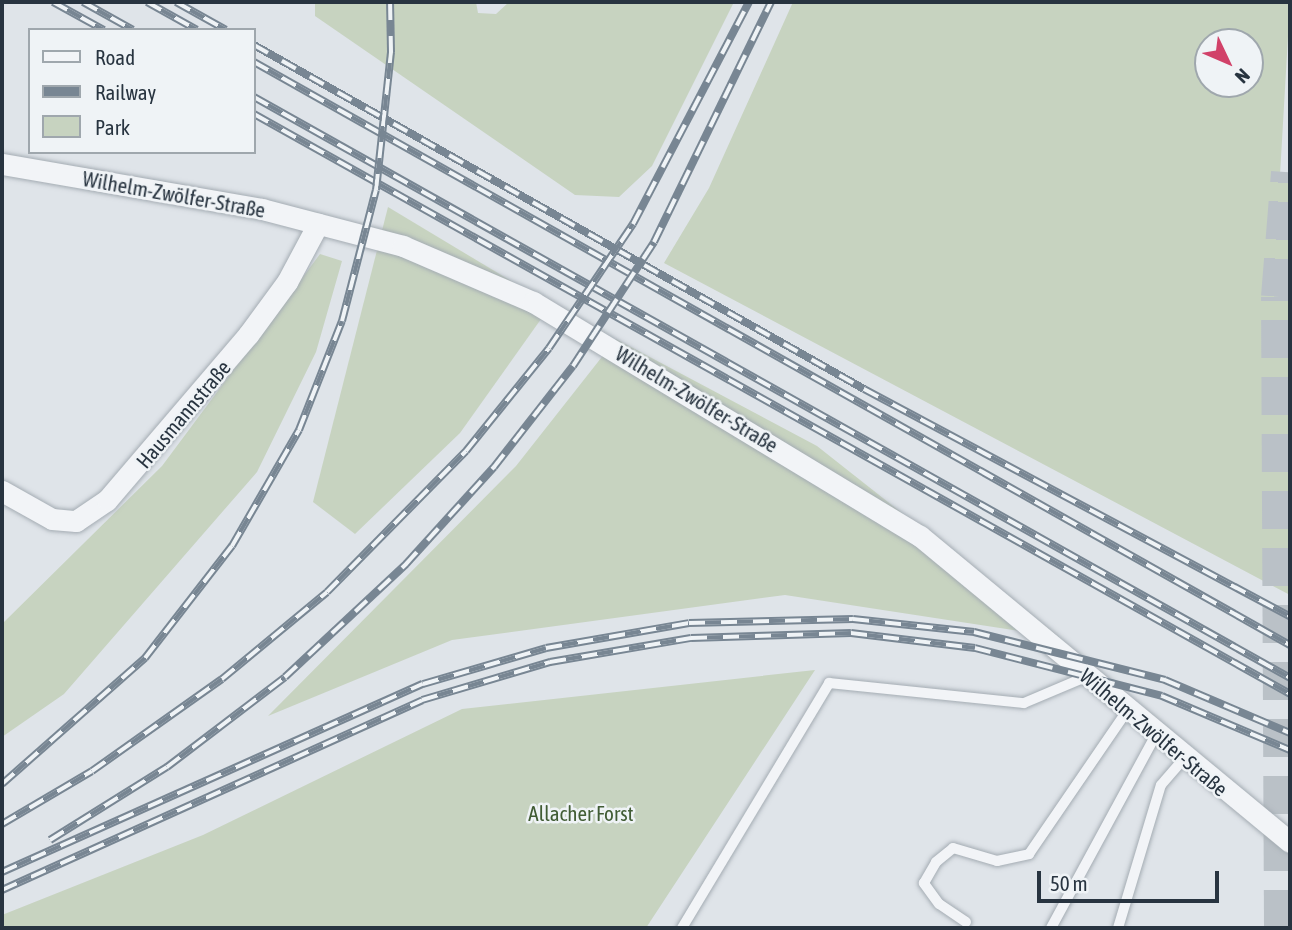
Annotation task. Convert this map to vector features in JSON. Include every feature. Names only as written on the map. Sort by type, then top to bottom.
[{"type":"street","name":"Wilhelm-Zwölfer-Straße","points":[[2,164],[318,224],[476,275],[630,359],[920,536],[1290,842]]},
{"type":"street","name":"Hausmannstraße","points":[[2,491],[64,520],[76,521],[107,499],[157,449],[256,324],[318,224]]},
{"type":"lane","points":[[682,928],[829,684],[1024,703],[1088,676]]},
{"type":"lane","points":[[966,922],[939,904],[924,883],[936,862],[953,848],[997,861],[1029,855],[1129,708]]},
{"type":"lane","points":[[1051,928],[1157,733]]},
{"type":"lane","points":[[1118,928],[1161,785],[1185,757]]},
{"type":"green space","points":[[315,2],[476,2],[478,13],[496,14],[509,2],[734,2],[652,166],[619,197],[575,195],[315,16]]},
{"type":"green space","points":[[793,2],[1290,2],[1280,175],[1290,177],[1290,595],[664,263],[709,188]]},
{"type":"green space","points":[[388,207],[551,305],[460,433],[355,534],[313,502]]},
{"type":"green space","points":[[320,254],[342,261],[316,352],[257,472],[64,694],[2,737],[2,624],[162,466]]},
{"type":"green space","points":[[616,339],[817,446],[1059,637],[785,595],[452,640],[268,716],[516,466]]},
{"type":"green space","name":"Allacher Forst","points":[[815,670],[646,928],[2,928],[2,915],[203,835],[462,709]]},
{"type":"tunnel","points":[[1283,928],[1280,297],[1290,172]]},
{"type":"railway","points":[[53,2],[100,28]]},
{"type":"railway","points":[[83,2],[129,28]]},
{"type":"railway","points":[[147,2],[193,28]]},
{"type":"railway","points":[[176,2],[222,28]]},
{"type":"railway","points":[[2,784],[145,658],[232,546],[299,430],[342,321],[376,190],[391,52],[390,2]]},
{"type":"railway","points":[[2,824],[92,771],[222,679],[327,592],[466,451],[549,348],[633,224],[749,2]]},
{"type":"railway","points":[[50,840],[167,767],[285,677],[406,564],[494,467],[573,366],[654,242],[771,2]]},
{"type":"railway","points":[[256,46],[864,389],[1290,616]]},
{"type":"railway","points":[[256,63],[1290,645]]},
{"type":"railway","points":[[256,98],[1290,678]]},
{"type":"railway","points":[[256,115],[1290,694]]},
{"type":"railway","points":[[2,872],[423,684],[546,648],[689,623],[853,619],[974,632],[1165,680],[1290,733]]},
{"type":"railway","points":[[2,890],[422,700],[550,662],[691,638],[851,633],[975,648],[1162,696],[1290,750]]}]
